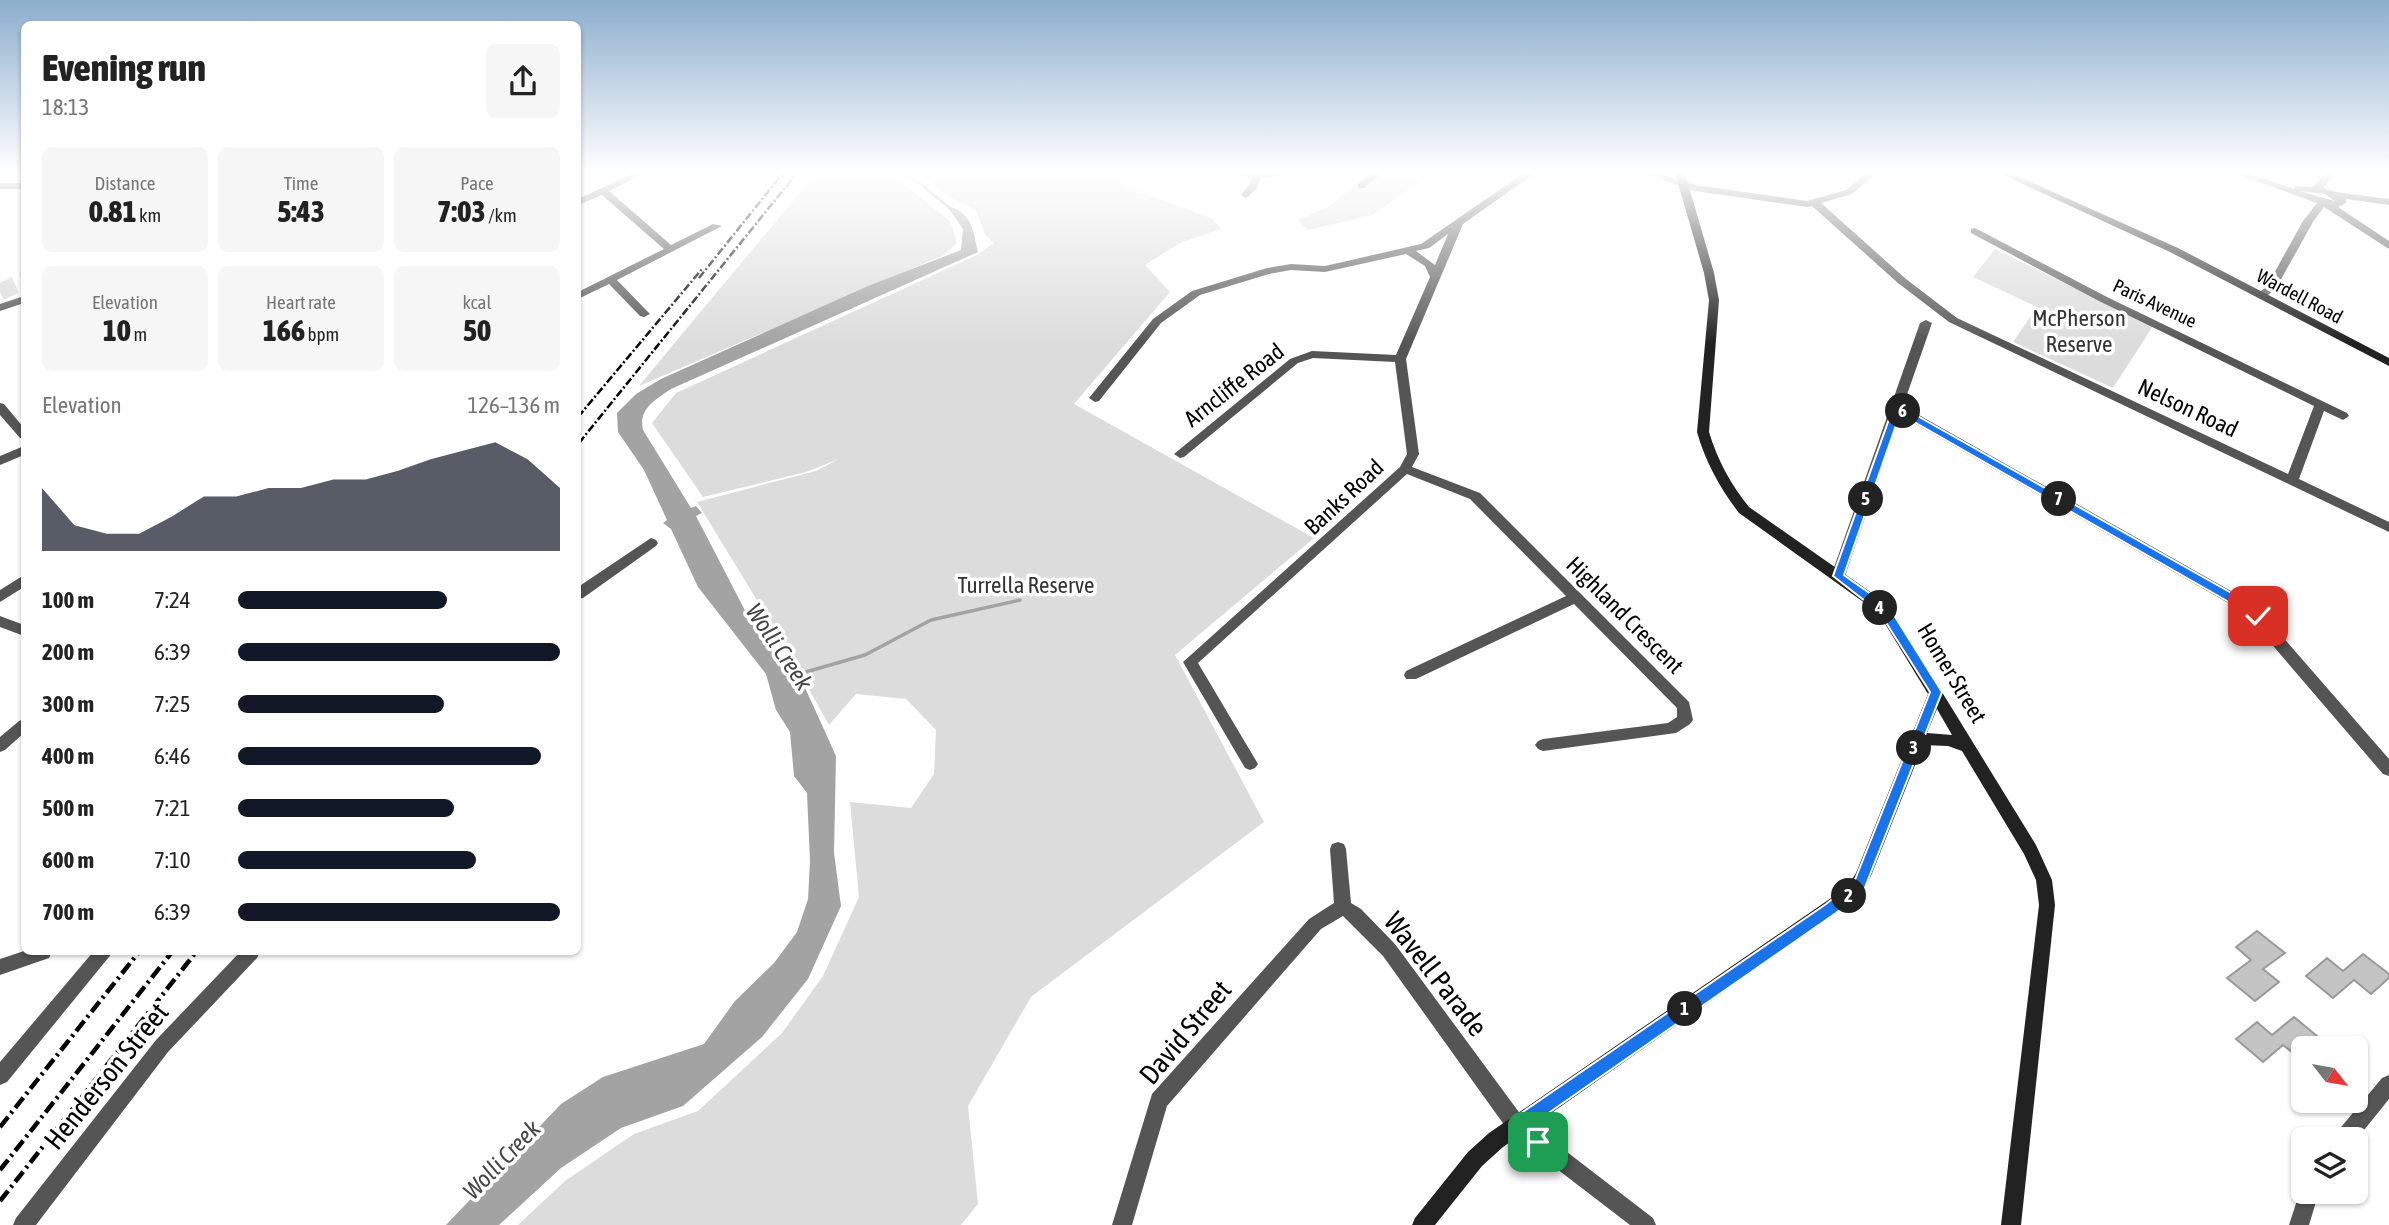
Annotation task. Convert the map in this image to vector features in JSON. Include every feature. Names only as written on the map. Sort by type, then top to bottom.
[{"type":"main road","name":"Homer Street","points":[[1696,230],[1714,300],[1703,420],[1707,446],[1731,494],[1744,510],[1874,602],[1889,618],[1936,692],[2045,880],[2047,893],[2011,1225]]},
{"type":"main road","name":"Wardell Road","points":[[2130,230],[2174,250],[2389,363]]},
{"type":"main road","points":[[1422,1225],[1475,1159],[1517,1126],[1853,892],[1863,876],[1936,692]]},
{"type":"main road","points":[[1917,739],[1948,740],[1968,747]]},
{"type":"street","points":[[648,230],[670,250]]},
{"type":"street","points":[[581,294],[709,230]]},
{"type":"street","points":[[1096,398],[1157,321],[1196,293],[1267,271],[1291,267],[1325,269],[1409,251],[1434,241],[1449,230]]},
{"type":"street","points":[[1400,359],[1456,230]]},
{"type":"street","name":"Nelson Road","points":[[1846,230],[1932,306],[1953,320],[2389,527]]},
{"type":"street","points":[[2261,295],[2271,288],[2304,230]]},
{"type":"street","points":[[2368,230],[2389,246]]},
{"type":"street","name":"Paris Avenue","points":[[1975,231],[2102,299],[2343,416]]},
{"type":"street","points":[[1409,251],[1430,264],[1435,276]]},
{"type":"street","points":[[610,279],[644,314]]},
{"type":"street","points":[[0,308],[21,300]]},
{"type":"street","points":[[1838,576],[1926,323]]},
{"type":"street","name":"Arncliffe Road","points":[[1180,454],[1294,361],[1312,354],[1400,359]]},
{"type":"street","name":"Banks Road","points":[[1250,764],[1190,662],[1405,469],[1413,454],[1400,359]]},
{"type":"street","points":[[2292,481],[2320,405]]},
{"type":"street","points":[[0,407],[21,432]]},
{"type":"street","points":[[1898,408],[2249,608],[2389,770]]},
{"type":"street","points":[[0,461],[21,451]]},
{"type":"street","name":"Highland Crescent","points":[[1405,469],[1475,496],[1684,706],[1685,720],[1671,729],[1543,744]]},
{"type":"street","points":[[581,592],[651,543]]},
{"type":"street","points":[[0,597],[21,582]]},
{"type":"street","points":[[1411,675],[1575,597]]},
{"type":"street","points":[[0,621],[21,630]]},
{"type":"street","points":[[0,734],[21,717]]},
{"type":"street","points":[[0,746],[21,728]]},
{"type":"street","points":[[1338,849],[1343,907]]},
{"type":"street","name":"Wavell Parade","points":[[1343,907],[1356,914],[1389,950],[1517,1126],[1646,1225]]},
{"type":"street","name":"David Street","points":[[1122,1225],[1160,1101],[1315,924],[1343,907]]},
{"type":"street","points":[[0,967],[34,955]]},
{"type":"street","points":[[0,1076],[101,955]]},
{"type":"street","name":"Henderson Street","points":[[23,1225],[162,1046],[245,957]]},
{"type":"street","points":[[2354,1127],[2389,1084]]},
{"type":"street","points":[[2300,1225],[2306,1204]]},
{"type":"green space","points":[[768,230],[953,230],[957,243],[944,255],[639,386]]},
{"type":"green space","name":"Turrella Reserve","points":[[983,230],[1218,230],[1180,243],[1145,265],[1170,292],[1074,404],[1314,538],[1175,655],[1264,822],[1031,997],[968,1106],[978,1204],[961,1225],[518,1225],[565,1181],[634,1134],[698,1111],[782,1033],[823,976],[859,897],[850,802],[911,808],[934,774],[936,730],[906,699],[856,694],[829,725],[783,643],[697,502],[816,471],[839,459],[806,472],[703,497],[652,423],[676,393],[977,255],[994,243]]},
{"type":"green space","name":"McPherson Reserve","points":[[1995,249],[2153,326],[2113,388],[2013,342],[2037,307],[1973,277]]},
{"type":"shaded area","points":[[963,230],[973,230],[978,252],[671,389],[649,406],[643,416],[643,430],[691,508],[696,506],[702,513],[696,516],[750,620],[802,681],[836,756],[834,853],[841,906],[808,979],[762,1037],[683,1106],[621,1128],[561,1168],[499,1225],[446,1225],[561,1104],[603,1077],[704,1044],[735,1001],[774,963],[797,932],[808,899],[810,861],[807,793],[794,776],[790,732],[776,710],[766,674],[698,587],[671,529],[663,523],[667,520],[644,470],[618,432],[617,413],[636,394],[661,379],[868,286],[961,250]]},
{"type":"building","points":[[2257,931],[2285,953],[2263,969],[2279,982],[2255,1001],[2227,978],[2251,960],[2236,947]]},
{"type":"building","points":[[2363,954],[2389,974],[2389,978],[2371,994],[2354,980],[2333,998],[2306,976],[2327,958],[2343,971]]},
{"type":"building","points":[[2294,1017],[2317,1036],[2291,1036],[2291,1051],[2283,1045],[2263,1062],[2236,1039],[2257,1022],[2272,1035]]},
{"type":"waterway","name":"Wolli Creek","points":[[792,676],[865,655],[931,620],[1020,600]]},
{"type":"tunnel","points":[[0,292],[21,282]]},
{"type":"railway","points":[[699,278],[737,230]]},
{"type":"railway","points":[[581,441],[751,230]]},
{"type":"railway","points":[[581,413],[702,269]]},
{"type":"railway","points":[[0,1127],[137,955]]},
{"type":"railway","points":[[0,1170],[170,955]]},
{"type":"railway","points":[[0,1201],[194,955]]},
{"type":"route","points":[[1538,1142],[1517,1126],[1831,909],[1859,886],[1936,692],[1889,618],[1874,602],[1838,576],[1898,408],[2249,608],[2258,616]]}]
